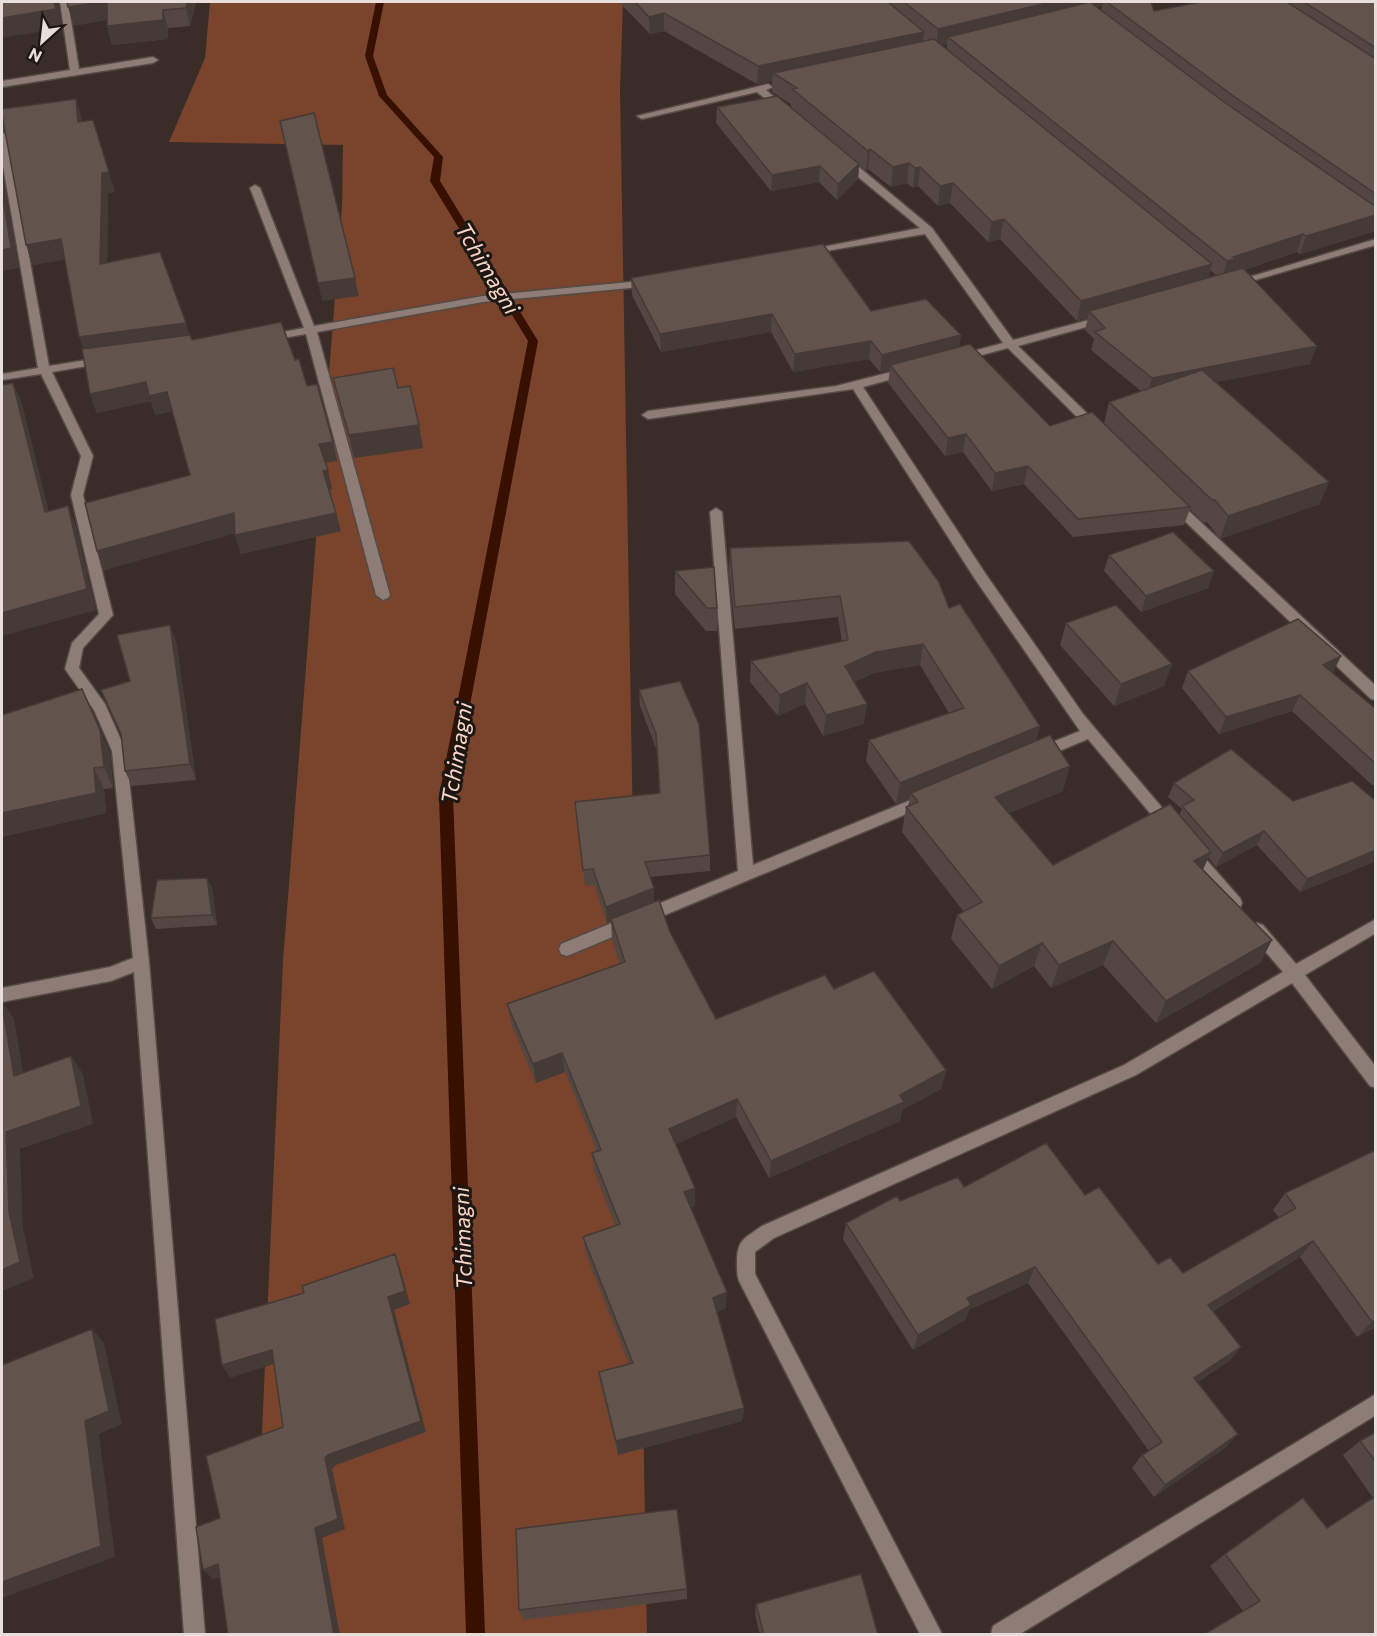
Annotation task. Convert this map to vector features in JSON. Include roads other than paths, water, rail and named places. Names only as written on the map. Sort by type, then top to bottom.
[{"type":"street","points":[[64,2],[75,72]]},
{"type":"street","points":[[2,84],[153,60]]},
{"type":"street","points":[[642,116],[782,84]]},
{"type":"street","points":[[759,89],[795,119]]},
{"type":"street","points":[[2,135],[44,368],[87,456],[77,495],[106,615],[77,646],[72,669],[100,708],[120,751],[141,962],[195,1635]]},
{"type":"street","points":[[830,148],[928,230],[1011,345],[1104,436]]},
{"type":"street","points":[[255,188],[311,332],[384,595]]},
{"type":"street","points":[[790,257],[928,230]]},
{"type":"street","points":[[1220,287],[1376,242]]},
{"type":"street","points":[[253,340],[311,332],[483,299],[665,281]]},
{"type":"street","points":[[944,362],[1121,315]]},
{"type":"street","points":[[2,377],[44,368],[113,359]]},
{"type":"street","points":[[648,415],[856,385],[922,368]]},
{"type":"street","points":[[856,385],[980,576],[1089,733],[1294,973],[1376,1081]]},
{"type":"street","points":[[1163,494],[1265,593],[1376,695]]},
{"type":"street","points":[[716,512],[746,875]]},
{"type":"street","points":[[1023,760],[1089,733]]},
{"type":"street","points":[[567,949],[934,797]]},
{"type":"street","points":[[931,1635],[746,1275],[746,1248],[768,1232],[1130,1070],[1376,926]]},
{"type":"street","points":[[2,995],[111,974],[141,962]]},
{"type":"street","points":[[1001,1635],[1376,1404]]},
{"type":"waterway","name":"Tchimagni","points":[[380,2],[369,56],[383,96],[439,157],[435,181],[533,341],[446,796],[476,1634]]}]
